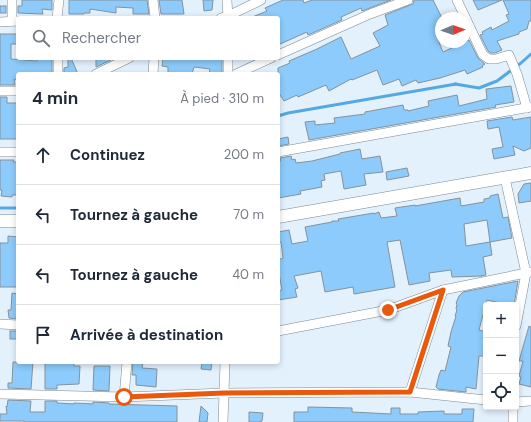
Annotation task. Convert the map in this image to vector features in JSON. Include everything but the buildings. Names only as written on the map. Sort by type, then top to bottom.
[{"type":"street","points":[[0,22],[15,21],[12,0]]},
{"type":"street","points":[[57,16],[59,0]]},
{"type":"street","points":[[153,0],[155,16]]},
{"type":"street","points":[[226,16],[227,0]]},
{"type":"street","points":[[228,16],[261,0]]},
{"type":"street","points":[[280,54],[370,14],[408,0]]},
{"type":"street","points":[[280,152],[529,108],[518,74],[509,55],[489,59],[483,55],[457,0]]},
{"type":"street","points":[[58,60],[58,72]]},
{"type":"street","points":[[100,72],[125,60]]},
{"type":"street","points":[[153,72],[154,60]]},
{"type":"street","points":[[228,60],[228,72]]},
{"type":"street","points":[[240,72],[267,60]]},
{"type":"street","points":[[0,91],[16,91]]},
{"type":"street","points":[[0,152],[16,152]]},
{"type":"street","points":[[280,217],[531,173]]},
{"type":"street","points":[[505,178],[529,273],[519,314]]},
{"type":"street","points":[[0,221],[16,221]]},
{"type":"street","points":[[280,331],[388,310],[443,290],[529,273]]},
{"type":"street","points":[[410,392],[443,290]]},
{"type":"street","points":[[0,324],[16,325]]},
{"type":"street","points":[[124,397],[127,364]]},
{"type":"street","points":[[223,422],[225,364]]},
{"type":"street","points":[[0,394],[124,397],[224,393],[410,392],[483,400]]},
{"type":"street","points":[[519,402],[531,401]]},
{"type":"street","points":[[513,410],[514,422]]},
{"type":"waterway","points":[[455,84],[479,88],[497,81],[531,54]]},
{"type":"waterway","points":[[280,115],[456,84]]},
{"type":"waterway","points":[[0,208],[16,208]]},
{"type":"route","points":[[124,397],[224,393],[410,392],[443,290],[388,310]]}]
